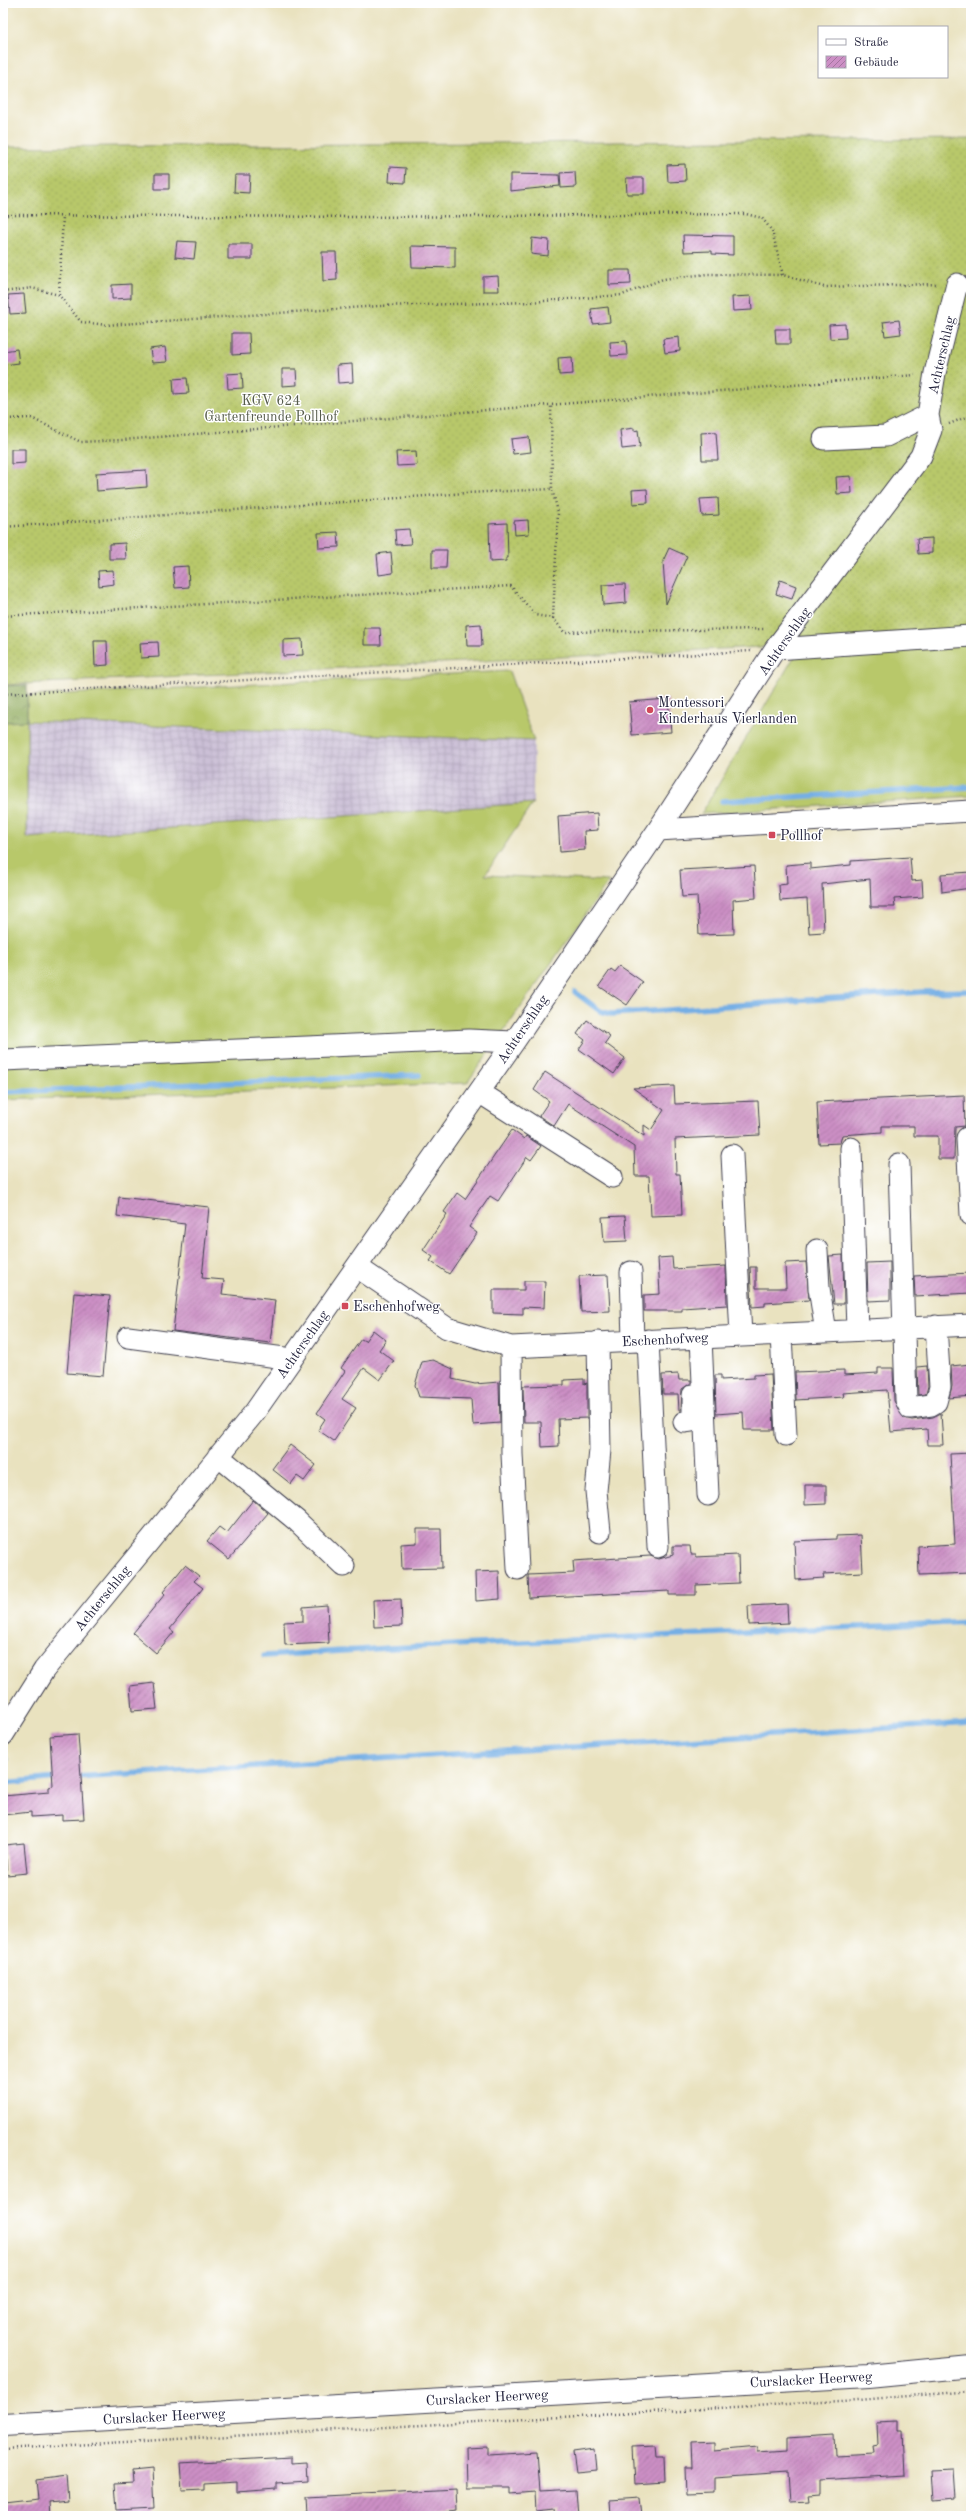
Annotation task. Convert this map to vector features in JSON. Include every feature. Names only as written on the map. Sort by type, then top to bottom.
[{"type":"main road","name":"Curslacker Heerweg","points":[[3,2425],[860,2376],[971,2366]]},
{"type":"street","name":"Achterschlag","points":[[3,1735],[44,1670],[254,1413],[514,1042],[658,830],[776,649],[921,456],[931,430],[928,415],[935,373],[957,284]]},
{"type":"street","points":[[824,439],[886,436],[928,415]]},
{"type":"street","points":[[776,649],[971,636]]},
{"type":"street","points":[[658,830],[971,811]]},
{"type":"street","points":[[3,1060],[469,1040],[514,1042]]},
{"type":"street","points":[[479,1092],[612,1177]]},
{"type":"street","points":[[967,1138],[971,1215]]},
{"type":"street","points":[[850,1148],[857,1330]]},
{"type":"street","points":[[732,1155],[741,1336]]},
{"type":"street","points":[[899,1164],[906,1328],[906,1400],[910,1408],[916,1409],[932,1405],[938,1396],[940,1387],[936,1326]]},
{"type":"street","points":[[817,1250],[819,1288],[826,1332]]},
{"type":"street","name":"Eschenhofweg","points":[[357,1267],[447,1328],[511,1347],[971,1325]]},
{"type":"street","points":[[631,1272],[641,1340],[658,1547]]},
{"type":"street","points":[[781,1334],[786,1435]]},
{"type":"street","points":[[128,1336],[292,1359]]},
{"type":"street","points":[[684,1422],[691,1420],[693,1417],[695,1338]]},
{"type":"street","points":[[695,1338],[708,1495]]},
{"type":"street","points":[[598,1342],[600,1450],[596,1491],[600,1532]]},
{"type":"street","points":[[511,1347],[512,1454],[518,1569]]},
{"type":"street","points":[[218,1456],[297,1521],[344,1566]]},
{"type":"path","points":[[3,215],[371,217],[746,214],[762,218],[772,231],[783,275]]},
{"type":"path","points":[[59,295],[63,216]]},
{"type":"path","points":[[3,292],[32,288],[59,295],[81,322],[107,326],[379,306],[531,302],[622,295],[663,279],[707,274],[783,275],[824,287],[957,284]]},
{"type":"path","points":[[3,419],[31,418],[81,442],[552,404],[664,397],[935,373]]},
{"type":"path","points":[[552,404],[552,489],[558,512],[552,618]]},
{"type":"path","points":[[3,527],[466,493],[552,489]]},
{"type":"path","points":[[3,616],[511,586],[536,615],[552,618],[564,632],[791,629]]},
{"type":"path","points":[[3,694],[776,649]]},
{"type":"path","points":[[3,2450],[858,2400],[971,2391]]},
{"type":"shaded area","points":[[27,721],[534,741],[533,803],[26,838]]},
{"type":"green space","name":"KGV 624 Gartenfreunde Pollhof","points":[[971,139],[971,632],[801,645],[3,685],[3,147]]},
{"type":"green space","points":[[971,632],[971,796],[701,814],[801,645]]},
{"type":"green space","points":[[509,671],[534,741],[27,721],[27,696]]},
{"type":"green space","points":[[27,685],[27,721],[3,722],[3,686]]},
{"type":"green space","points":[[27,721],[27,838],[533,803],[485,875],[609,881],[467,1083],[3,1100],[3,722]]},
{"type":"building","points":[[685,164],[686,181],[668,182],[667,165]]},
{"type":"building","points":[[390,167],[406,168],[405,183],[389,182]]},
{"type":"building","points":[[575,172],[576,187],[561,188],[560,173]]},
{"type":"building","points":[[155,174],[169,174],[169,189],[155,189]]},
{"type":"building","points":[[510,174],[559,175],[560,186],[510,191]]},
{"type":"building","points":[[235,175],[250,175],[249,193],[234,192]]},
{"type":"building","points":[[626,178],[644,178],[644,194],[627,194]]},
{"type":"building","points":[[683,235],[733,236],[733,255],[712,254],[712,251],[684,252]]},
{"type":"building","points":[[532,238],[549,240],[548,256],[531,254]]},
{"type":"building","points":[[177,241],[196,242],[194,259],[175,257]]},
{"type":"building","points":[[228,244],[252,244],[252,259],[228,259]]},
{"type":"building","points":[[411,246],[455,247],[455,268],[412,267]]},
{"type":"building","points":[[322,252],[336,252],[337,280],[323,281]]},
{"type":"building","points":[[609,270],[630,270],[631,284],[609,285]]},
{"type":"building","points":[[498,276],[499,291],[483,291],[483,277]]},
{"type":"building","points":[[131,284],[131,298],[112,299],[112,285]]},
{"type":"building","points":[[24,294],[26,313],[10,314],[8,295]]},
{"type":"building","points":[[751,296],[752,310],[733,311],[732,297]]},
{"type":"building","points":[[608,307],[610,322],[593,324],[591,309]]},
{"type":"building","points":[[899,320],[901,334],[885,336],[883,322]]},
{"type":"building","points":[[845,324],[846,338],[830,339],[829,325]]},
{"type":"building","points":[[775,329],[790,329],[790,344],[776,344]]},
{"type":"building","points":[[232,333],[249,333],[250,354],[232,355]]},
{"type":"building","points":[[679,337],[680,351],[665,353],[663,339]]},
{"type":"building","points":[[626,341],[627,355],[611,356],[610,342]]},
{"type":"building","points":[[165,347],[167,362],[152,363],[150,349]]},
{"type":"building","points":[[17,349],[19,363],[4,365],[3,351]]},
{"type":"building","points":[[572,357],[573,374],[559,375],[558,358]]},
{"type":"building","points":[[352,364],[353,382],[338,383],[337,365]]},
{"type":"building","points":[[282,369],[296,369],[297,385],[282,386]]},
{"type":"building","points":[[242,373],[243,388],[228,389],[227,374]]},
{"type":"building","points":[[187,378],[189,393],[174,394],[173,379]]},
{"type":"building","points":[[634,428],[634,431],[638,430],[640,447],[622,449],[620,430]]},
{"type":"building","points":[[716,432],[718,460],[702,460],[701,433]]},
{"type":"building","points":[[529,437],[531,452],[513,454],[511,439]]},
{"type":"building","points":[[11,449],[25,449],[25,463],[11,464]]},
{"type":"building","points":[[416,451],[417,465],[397,466],[396,452]]},
{"type":"building","points":[[146,470],[147,487],[97,491],[96,473]]},
{"type":"building","points":[[851,476],[852,493],[837,494],[836,477]]},
{"type":"building","points":[[647,489],[648,503],[633,504],[632,490]]},
{"type":"building","points":[[718,498],[719,515],[702,516],[700,499]]},
{"type":"building","points":[[528,520],[529,534],[515,535],[514,521]]},
{"type":"building","points":[[507,523],[508,558],[506,558],[506,561],[490,562],[489,524]]},
{"type":"building","points":[[409,529],[411,544],[396,545],[395,530]]},
{"type":"building","points":[[338,532],[339,547],[319,548],[318,533]]},
{"type":"building","points":[[932,538],[932,553],[918,554],[917,539]]},
{"type":"building","points":[[125,543],[126,559],[109,559],[109,544]]},
{"type":"building","points":[[669,548],[687,556],[666,604],[663,561]]},
{"type":"building","points":[[432,550],[447,550],[446,568],[432,568]]},
{"type":"building","points":[[391,552],[393,573],[379,575],[377,554]]},
{"type":"building","points":[[188,566],[189,587],[175,588],[173,567]]},
{"type":"building","points":[[113,570],[114,584],[99,586],[98,571]]},
{"type":"building","points":[[780,580],[796,586],[792,599],[776,594]]},
{"type":"building","points":[[625,584],[626,603],[603,605],[602,585]]},
{"type":"building","points":[[481,624],[482,646],[467,646],[466,625]]},
{"type":"building","points":[[364,628],[380,628],[381,645],[364,645]]},
{"type":"building","points":[[302,639],[303,655],[283,656],[283,640]]},
{"type":"building","points":[[94,641],[107,641],[108,665],[95,666]]},
{"type":"building","points":[[158,642],[159,657],[141,658],[140,643]]},
{"type":"building","points":[[668,699],[671,732],[632,735],[629,702]]},
{"type":"building","points":[[597,813],[598,830],[584,831],[585,850],[560,852],[558,816]]},
{"type":"building","points":[[910,857],[912,881],[922,880],[923,897],[894,899],[895,907],[871,907],[870,879],[822,884],[824,932],[809,933],[807,899],[780,901],[779,885],[787,884],[786,865],[810,863],[810,869],[851,865],[851,861]]},
{"type":"building","points":[[754,866],[756,898],[733,900],[734,934],[699,935],[697,896],[682,897],[680,870]]},
{"type":"building","points":[[971,872],[971,888],[942,892],[941,874]]},
{"type":"building","points":[[620,966],[643,982],[627,1005],[599,986],[611,969],[615,972]]},
{"type":"building","points":[[587,1020],[610,1036],[605,1043],[625,1058],[614,1074],[579,1049],[585,1040],[577,1034]]},
{"type":"building","points":[[545,1072],[644,1136],[644,1125],[651,1130],[664,1110],[633,1088],[674,1086],[675,1104],[758,1101],[760,1135],[675,1139],[676,1174],[680,1174],[682,1215],[651,1216],[649,1176],[635,1176],[634,1147],[568,1104],[554,1126],[539,1116],[549,1101],[534,1090]]},
{"type":"building","points":[[964,1095],[965,1126],[955,1127],[954,1159],[938,1159],[938,1136],[914,1136],[914,1126],[882,1126],[882,1132],[842,1135],[840,1143],[819,1144],[817,1102]]},
{"type":"building","points":[[512,1130],[524,1139],[526,1136],[541,1146],[531,1160],[527,1157],[498,1201],[490,1196],[469,1227],[477,1233],[449,1274],[430,1261],[433,1257],[423,1250],[447,1214],[444,1212],[457,1193],[465,1199]]},
{"type":"building","points":[[119,1197],[209,1207],[202,1278],[224,1280],[222,1294],[275,1300],[270,1343],[173,1331],[185,1224],[117,1216]]},
{"type":"building","points":[[625,1216],[627,1241],[604,1242],[602,1217]]},
{"type":"building","points":[[843,1255],[844,1304],[834,1304],[829,1256]]},
{"type":"building","points":[[672,1257],[673,1269],[726,1266],[727,1305],[682,1308],[682,1311],[644,1311],[644,1295],[660,1294],[658,1258]]},
{"type":"building","points":[[806,1262],[809,1300],[765,1303],[765,1306],[752,1307],[750,1267],[756,1267],[756,1288],[786,1288],[785,1263]]},
{"type":"building","points":[[890,1262],[890,1300],[868,1301],[867,1263]]},
{"type":"building","points":[[970,1273],[971,1293],[915,1296],[914,1276]]},
{"type":"building","points":[[608,1275],[610,1311],[581,1312],[579,1276]]},
{"type":"building","points":[[524,1281],[545,1281],[544,1308],[523,1307],[523,1314],[493,1313],[493,1290],[524,1290]]},
{"type":"building","points":[[74,1293],[110,1296],[103,1376],[67,1373]]},
{"type":"building","points":[[373,1330],[386,1340],[379,1350],[394,1361],[380,1380],[364,1368],[342,1399],[356,1408],[334,1441],[318,1430],[325,1419],[317,1413],[345,1371],[341,1368],[361,1339],[365,1341]]},
{"type":"building","points":[[433,1360],[453,1369],[452,1379],[475,1384],[499,1382],[500,1423],[473,1425],[471,1399],[419,1397],[415,1385],[422,1362]]},
{"type":"building","points":[[971,1364],[971,1396],[949,1398],[952,1386],[951,1366]]},
{"type":"building","points":[[927,1366],[928,1386],[926,1394],[918,1395],[917,1367]]},
{"type":"building","points":[[878,1368],[893,1368],[894,1401],[904,1418],[912,1420],[933,1417],[941,1413],[943,1445],[928,1445],[927,1429],[891,1432],[887,1390],[843,1393],[844,1397],[796,1400],[795,1372],[844,1370],[844,1375],[878,1373]]},
{"type":"building","points":[[678,1374],[679,1380],[691,1380],[691,1383],[682,1389],[681,1410],[679,1410],[678,1394],[663,1394],[662,1375]]},
{"type":"building","points":[[771,1374],[774,1430],[744,1430],[743,1412],[716,1414],[715,1375],[721,1375],[721,1380],[754,1378],[754,1375]]},
{"type":"building","points":[[584,1379],[584,1384],[587,1383],[587,1418],[558,1419],[559,1446],[542,1447],[541,1422],[524,1422],[523,1386],[564,1385],[564,1380]]},
{"type":"building","points":[[290,1445],[316,1465],[304,1481],[297,1476],[291,1484],[272,1469]]},
{"type":"building","points":[[971,1453],[971,1573],[919,1575],[918,1546],[955,1544],[950,1454]]},
{"type":"building","points":[[805,1485],[826,1485],[826,1504],[805,1505]]},
{"type":"building","points":[[253,1500],[268,1513],[229,1559],[207,1541],[219,1527],[227,1533]]},
{"type":"building","points":[[417,1529],[441,1529],[442,1568],[402,1569],[401,1544],[417,1543]]},
{"type":"building","points":[[861,1535],[863,1572],[823,1574],[824,1578],[796,1580],[794,1541],[836,1539],[836,1536]]},
{"type":"building","points":[[673,1546],[690,1546],[691,1554],[696,1554],[696,1557],[738,1555],[739,1583],[696,1585],[696,1595],[669,1595],[669,1591],[529,1598],[528,1575],[574,1573],[573,1561],[650,1556],[659,1559],[673,1555]]},
{"type":"building","points":[[185,1565],[199,1576],[194,1581],[203,1588],[170,1629],[174,1632],[156,1653],[133,1633],[165,1594],[163,1592]]},
{"type":"building","points":[[499,1571],[500,1599],[476,1601],[475,1572]]},
{"type":"building","points":[[401,1599],[402,1626],[374,1627],[373,1600]]},
{"type":"building","points":[[787,1604],[788,1623],[749,1625],[748,1606]]},
{"type":"building","points":[[327,1605],[329,1643],[285,1645],[284,1622],[303,1621],[303,1607]]},
{"type":"building","points":[[154,1683],[157,1709],[132,1711],[130,1686]]},
{"type":"building","points":[[78,1734],[84,1819],[62,1820],[62,1815],[31,1817],[31,1812],[3,1815],[3,1796],[49,1792],[49,1787],[53,1786],[50,1736]]},
{"type":"building","points":[[24,1843],[27,1873],[7,1875],[5,1845]]},
{"type":"building","points":[[899,2422],[899,2433],[903,2433],[905,2475],[819,2480],[819,2494],[806,2495],[807,2502],[790,2503],[788,2473],[715,2478],[715,2493],[686,2494],[685,2467],[692,2467],[691,2443],[715,2442],[715,2451],[758,2447],[758,2452],[787,2450],[787,2438],[834,2435],[835,2455],[874,2453],[873,2446],[878,2445],[877,2423]]},
{"type":"building","points":[[656,2445],[657,2456],[664,2456],[665,2482],[635,2484],[633,2446]]},
{"type":"building","points":[[488,2446],[488,2455],[537,2452],[540,2491],[577,2489],[579,2516],[556,2516],[555,2508],[536,2510],[535,2492],[511,2494],[511,2488],[467,2488],[466,2447]]},
{"type":"building","points":[[595,2449],[597,2471],[576,2473],[573,2452]]},
{"type":"building","points":[[291,2457],[291,2463],[307,2462],[308,2481],[276,2483],[276,2489],[251,2491],[236,2492],[236,2482],[204,2484],[204,2490],[182,2491],[180,2463]]},
{"type":"building","points":[[152,2469],[154,2509],[117,2511],[115,2483],[133,2482],[132,2471]]},
{"type":"building","points":[[953,2469],[955,2499],[932,2501],[930,2470]]},
{"type":"building","points":[[66,2476],[68,2500],[49,2502],[50,2516],[3,2516],[3,2503],[38,2499],[36,2480]]},
{"type":"building","points":[[457,2489],[458,2511],[414,2516],[307,2516],[306,2497]]},
{"type":"building","points":[[639,2498],[641,2516],[610,2516],[609,2500]]},
{"type":"waterway","points":[[722,801],[971,787]]},
{"type":"waterway","points":[[575,992],[600,1011],[611,1014],[922,992],[971,991]]},
{"type":"waterway","points":[[3,1092],[419,1075]]},
{"type":"waterway","points":[[264,1656],[389,1648],[971,1622]]},
{"type":"waterway","points":[[75,1777],[971,1723]]},
{"type":"waterway","points":[[3,1766],[6,1760]]},
{"type":"waterway","points":[[3,1783],[58,1778]]},
{"type":"place","name":"Montessori Kinderhaus Vierlanden","points":[[650,710]]},
{"type":"place","name":"Pollhof","points":[[772,835]]},
{"type":"place","name":"Eschenhofweg","points":[[345,1306]]}]
